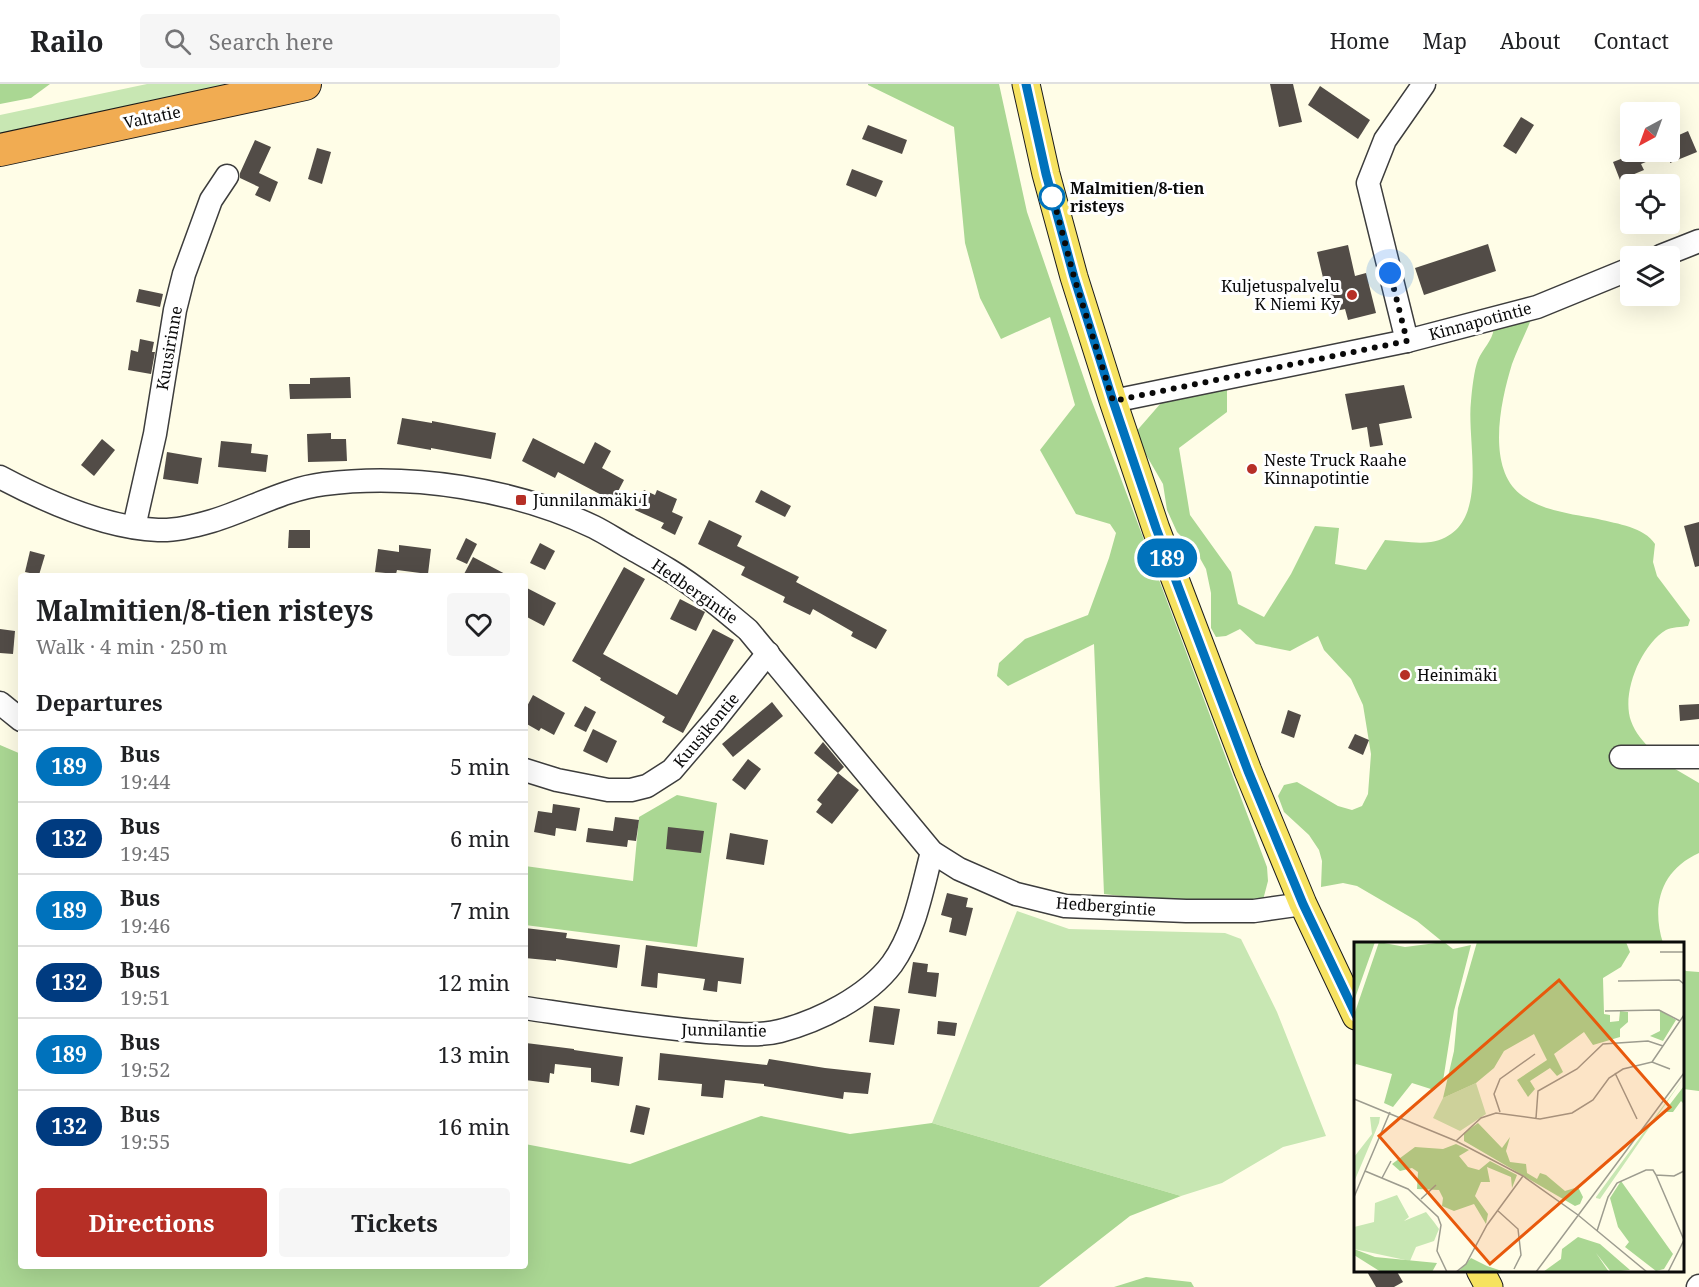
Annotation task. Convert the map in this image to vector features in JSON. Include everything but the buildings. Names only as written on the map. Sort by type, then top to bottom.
[{"type":"highway","name":"Valtatie","points":[[0,150],[305,84]]},
{"type":"main road","points":[[1026,84],[1046,174],[1074,277],[1156,528],[1248,771],[1303,904],[1354,1012]]},
{"type":"main road","points":[[1481,1272],[1489,1287]]},
{"type":"street","points":[[1407,341],[1368,183],[1385,140],[1424,84]]},
{"type":"street","name":"Kuusirinne","points":[[134,527],[155,434],[177,301],[184,274],[211,200],[227,176]]},
{"type":"street","points":[[1680,248],[1699,241]]},
{"type":"street","name":"Kinnapotintie","points":[[1113,401],[1407,341],[1537,307],[1620,273]]},
{"type":"street","name":"Hedbergintie","points":[[0,477],[73,510],[105,521],[160,530],[185,528],[213,521],[298,489],[323,484],[375,480],[452,486],[509,497],[541,507],[594,528],[670,570],[748,630],[932,852],[959,869],[1016,894],[1065,906],[1254,911],[1303,904]]},
{"type":"street","name":"Kuusikontie","points":[[528,771],[557,780],[608,790],[630,790],[647,786],[672,770],[768,653]]},
{"type":"street","points":[[0,704],[18,718]]},
{"type":"street","points":[[1621,757],[1699,758]]},
{"type":"street","name":"Junnilantie","points":[[528,1008],[668,1029],[745,1034],[778,1031],[812,1020],[862,993],[893,962],[908,936],[932,852]]},
{"type":"green space","points":[[0,84],[50,84],[31,98],[0,104]]},
{"type":"green space","points":[[147,84],[237,84],[0,136],[0,115]]},
{"type":"green space","points":[[868,84],[999,84],[1027,212],[1091,399],[1267,867],[1268,881],[1263,900],[1226,908],[1104,894],[1094,644],[1008,686],[997,676],[999,663],[1025,639],[1088,615],[1116,533],[1110,524],[1076,514],[1040,450],[1075,405],[1050,317],[1001,339],[980,298],[965,243],[954,127]]},
{"type":"green space","points":[[1532,317],[1512,364],[1501,414],[1500,450],[1509,482],[1520,494],[1538,504],[1558,511],[1622,525],[1650,538],[1655,544],[1653,562],[1657,576],[1690,620],[1688,626],[1668,629],[1657,637],[1641,658],[1631,684],[1629,710],[1631,721],[1637,733],[1652,751],[1615,752],[1610,760],[1617,766],[1670,766],[1699,783],[1699,853],[1676,869],[1662,890],[1658,915],[1663,942],[1443,942],[1417,921],[1357,886],[1343,883],[1321,887],[1322,861],[1319,850],[1309,835],[1284,812],[1278,796],[1284,785],[1297,782],[1338,806],[1352,810],[1362,806],[1368,794],[1371,754],[1363,705],[1351,679],[1324,650],[1318,636],[1290,651],[1256,644],[1240,629],[1226,636],[1216,637],[1211,628],[1211,593],[1206,569],[1197,553],[1177,532],[1167,510],[1163,484],[1134,434],[1161,403],[1227,389],[1227,412],[1179,448],[1190,515],[1231,572],[1238,604],[1264,617],[1291,574],[1315,526],[1339,528],[1335,564],[1366,570],[1385,540],[1431,542],[1450,535],[1463,521],[1470,504],[1472,484],[1470,419],[1474,374],[1478,360],[1494,328]]},
{"type":"green space","points":[[0,745],[18,753],[18,1269],[528,1269],[528,1145],[630,1164],[761,1116],[850,1134],[932,1123],[1181,1196],[1130,1216],[1039,1287],[0,1287]]},
{"type":"green space","points":[[677,795],[717,803],[697,947],[528,925],[528,866],[633,881],[639,817]]},
{"type":"green space","points":[[1017,911],[1069,929],[1225,933],[1241,939],[1277,1012],[1326,1136],[1283,1147],[1222,1183],[1181,1196],[932,1123]]},
{"type":"green space","points":[[1684,969],[1699,972],[1699,1091],[1684,1089]]},
{"type":"green space","points":[[1146,1277],[1191,1282],[1194,1287],[1114,1287]]},
{"type":"bus line","name":"189","points":[[1026,84],[1046,174],[1074,277],[1156,528],[1248,771],[1303,904],[1354,1011]]},
{"type":"place","name":"Malmitien/8-tien risteys","points":[[1052,197]]},
{"type":"place","name":"Kuljetuspalvelu K Niemi Ky","points":[[1352,295]]},
{"type":"place","name":"Neste Truck Raahe Kinnapotintie","points":[[1252,469]]},
{"type":"place","name":"Junnilanmäki I","points":[[521,500]]},
{"type":"place","name":"Heinimäki","points":[[1405,675]]},
{"type":"route","points":[[1052,197],[1052,194],[1074,277],[1113,401],[1407,341],[1390,273]]}]
